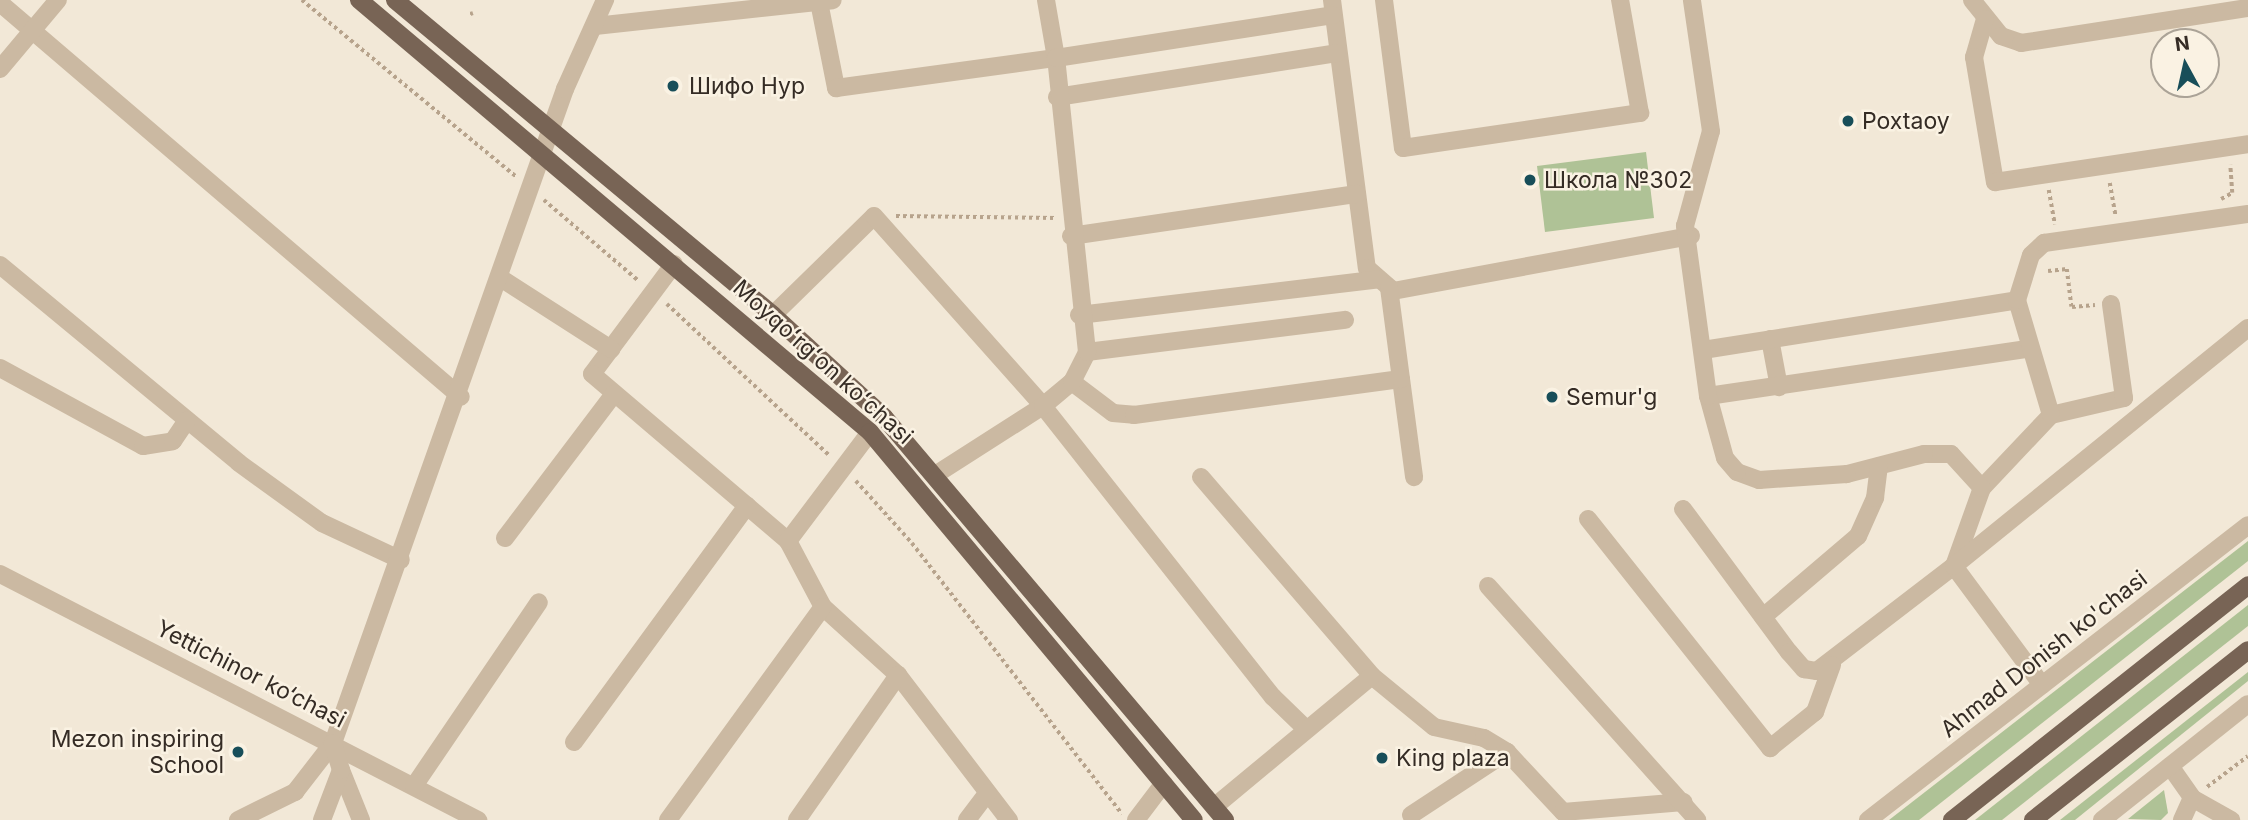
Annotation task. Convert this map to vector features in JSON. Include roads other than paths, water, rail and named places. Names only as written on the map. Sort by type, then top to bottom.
[{"type":"main road","name":"Moyqoʻrgʻon koʻchasi","points":[[359,0],[870,432],[1194,820]]},
{"type":"main road","name":"Moyqoʻrgʻon koʻchasi","points":[[395,0],[773,315],[884,417],[1220,813]]},
{"type":"main road","points":[[1952,820],[2248,585]]},
{"type":"main road","points":[[2033,820],[2248,650]]},
{"type":"street","points":[[0,69],[58,0]]},
{"type":"street","points":[[239,820],[257,816],[295,792],[333,743],[461,397],[552,130],[606,0]]},
{"type":"street","points":[[935,475],[1043,406],[1072,382],[1087,352],[1079,316],[1057,97],[1056,58],[1046,0]]},
{"type":"street","points":[[1384,0],[1403,148],[1640,113],[1620,0]]},
{"type":"street","points":[[1692,0],[1711,131],[1685,226],[1691,236],[1708,396],[1725,458],[1737,472],[1759,480],[1879,466],[1951,454],[1982,488]]},
{"type":"street","points":[[595,26],[826,1],[836,88],[1056,58],[1332,8],[1367,268],[1384,283],[1401,379],[1414,477]]},
{"type":"street","points":[[0,3],[461,397]]},
{"type":"street","points":[[1974,7],[2021,43],[2248,8]]},
{"type":"street","points":[[1974,7],[1973,57],[1995,182],[2243,145]]},
{"type":"street","points":[[1057,97],[1337,53]]},
{"type":"street","points":[[1070,227],[1357,194]]},
{"type":"street","points":[[2051,415],[2026,349],[2017,300],[2020,275],[2045,243],[2248,214]]},
{"type":"street","points":[[773,315],[874,216],[1043,406],[1273,697],[1306,729]]},
{"type":"street","points":[[1079,316],[1384,283],[1691,236]]},
{"type":"street","points":[[674,264],[592,374],[788,541],[824,607],[898,674],[1009,820]]},
{"type":"street","points":[[0,265],[187,420],[322,523],[401,560]]},
{"type":"street","points":[[502,279],[611,349]]},
{"type":"street","points":[[1703,350],[2017,300]]},
{"type":"street","points":[[1954,566],[1982,488],[2051,415],[2124,398],[2111,304]]},
{"type":"street","points":[[1087,352],[1345,320]]},
{"type":"street","points":[[1683,509],[1804,669],[1832,665],[2248,328]]},
{"type":"street","points":[[1770,339],[1779,387]]},
{"type":"street","points":[[1708,396],[2026,349]]},
{"type":"street","points":[[0,368],[143,446],[173,441],[187,420]]},
{"type":"street","points":[[1072,382],[1113,413],[1134,415],[1401,379]]},
{"type":"street","points":[[505,538],[614,394]]},
{"type":"street","points":[[788,541],[870,432]]},
{"type":"street","points":[[1763,617],[1858,536],[1875,498],[1879,466]]},
{"type":"street","points":[[1200,477],[1372,676],[1434,727],[1484,738],[1507,752],[1563,813],[1684,803]]},
{"type":"street","points":[[574,742],[747,506]]},
{"type":"street","points":[[1588,519],[1770,748],[1815,712],[1832,665]]},
{"type":"street","name":"Ahmad Donish ko'chasi","points":[[1868,820],[2248,525]]},
{"type":"street","points":[[1954,566],[2042,685]]},
{"type":"street","name":"Yettichinor ko‘chasi","points":[[0,574],[333,743],[478,820]]},
{"type":"street","points":[[1488,586],[1697,820]]},
{"type":"street","points":[[414,786],[539,602]]},
{"type":"street","points":[[668,820],[824,607]]},
{"type":"street","points":[[797,820],[898,674]]},
{"type":"street","points":[[1220,813],[1306,729],[1372,676]]},
{"type":"street","points":[[2102,820],[2171,766],[2240,722],[2248,704]]},
{"type":"street","points":[[333,743],[361,820]]},
{"type":"street","points":[[1411,815],[1507,752]]},
{"type":"street","points":[[2171,766],[2192,799],[2231,820]]},
{"type":"street","points":[[322,820],[341,770]]},
{"type":"street","points":[[1136,820],[1164,783]]},
{"type":"street","points":[[967,820],[987,793]]},
{"type":"street","points":[[2182,820],[2192,799]]},
{"type":"street","points":[[1659,820],[1684,803]]},
{"type":"place","name":"Шифо Нур","points":[[673,86]]},
{"type":"place","name":"Poxtaoy","points":[[1848,121]]},
{"type":"place","name":"Школа №302","points":[[1530,180]]},
{"type":"place","name":"Semur'g","points":[[1552,397]]},
{"type":"place","name":"Mezon inspiring School","points":[[238,752]]},
{"type":"place","name":"King plaza","points":[[1382,758]]}]
